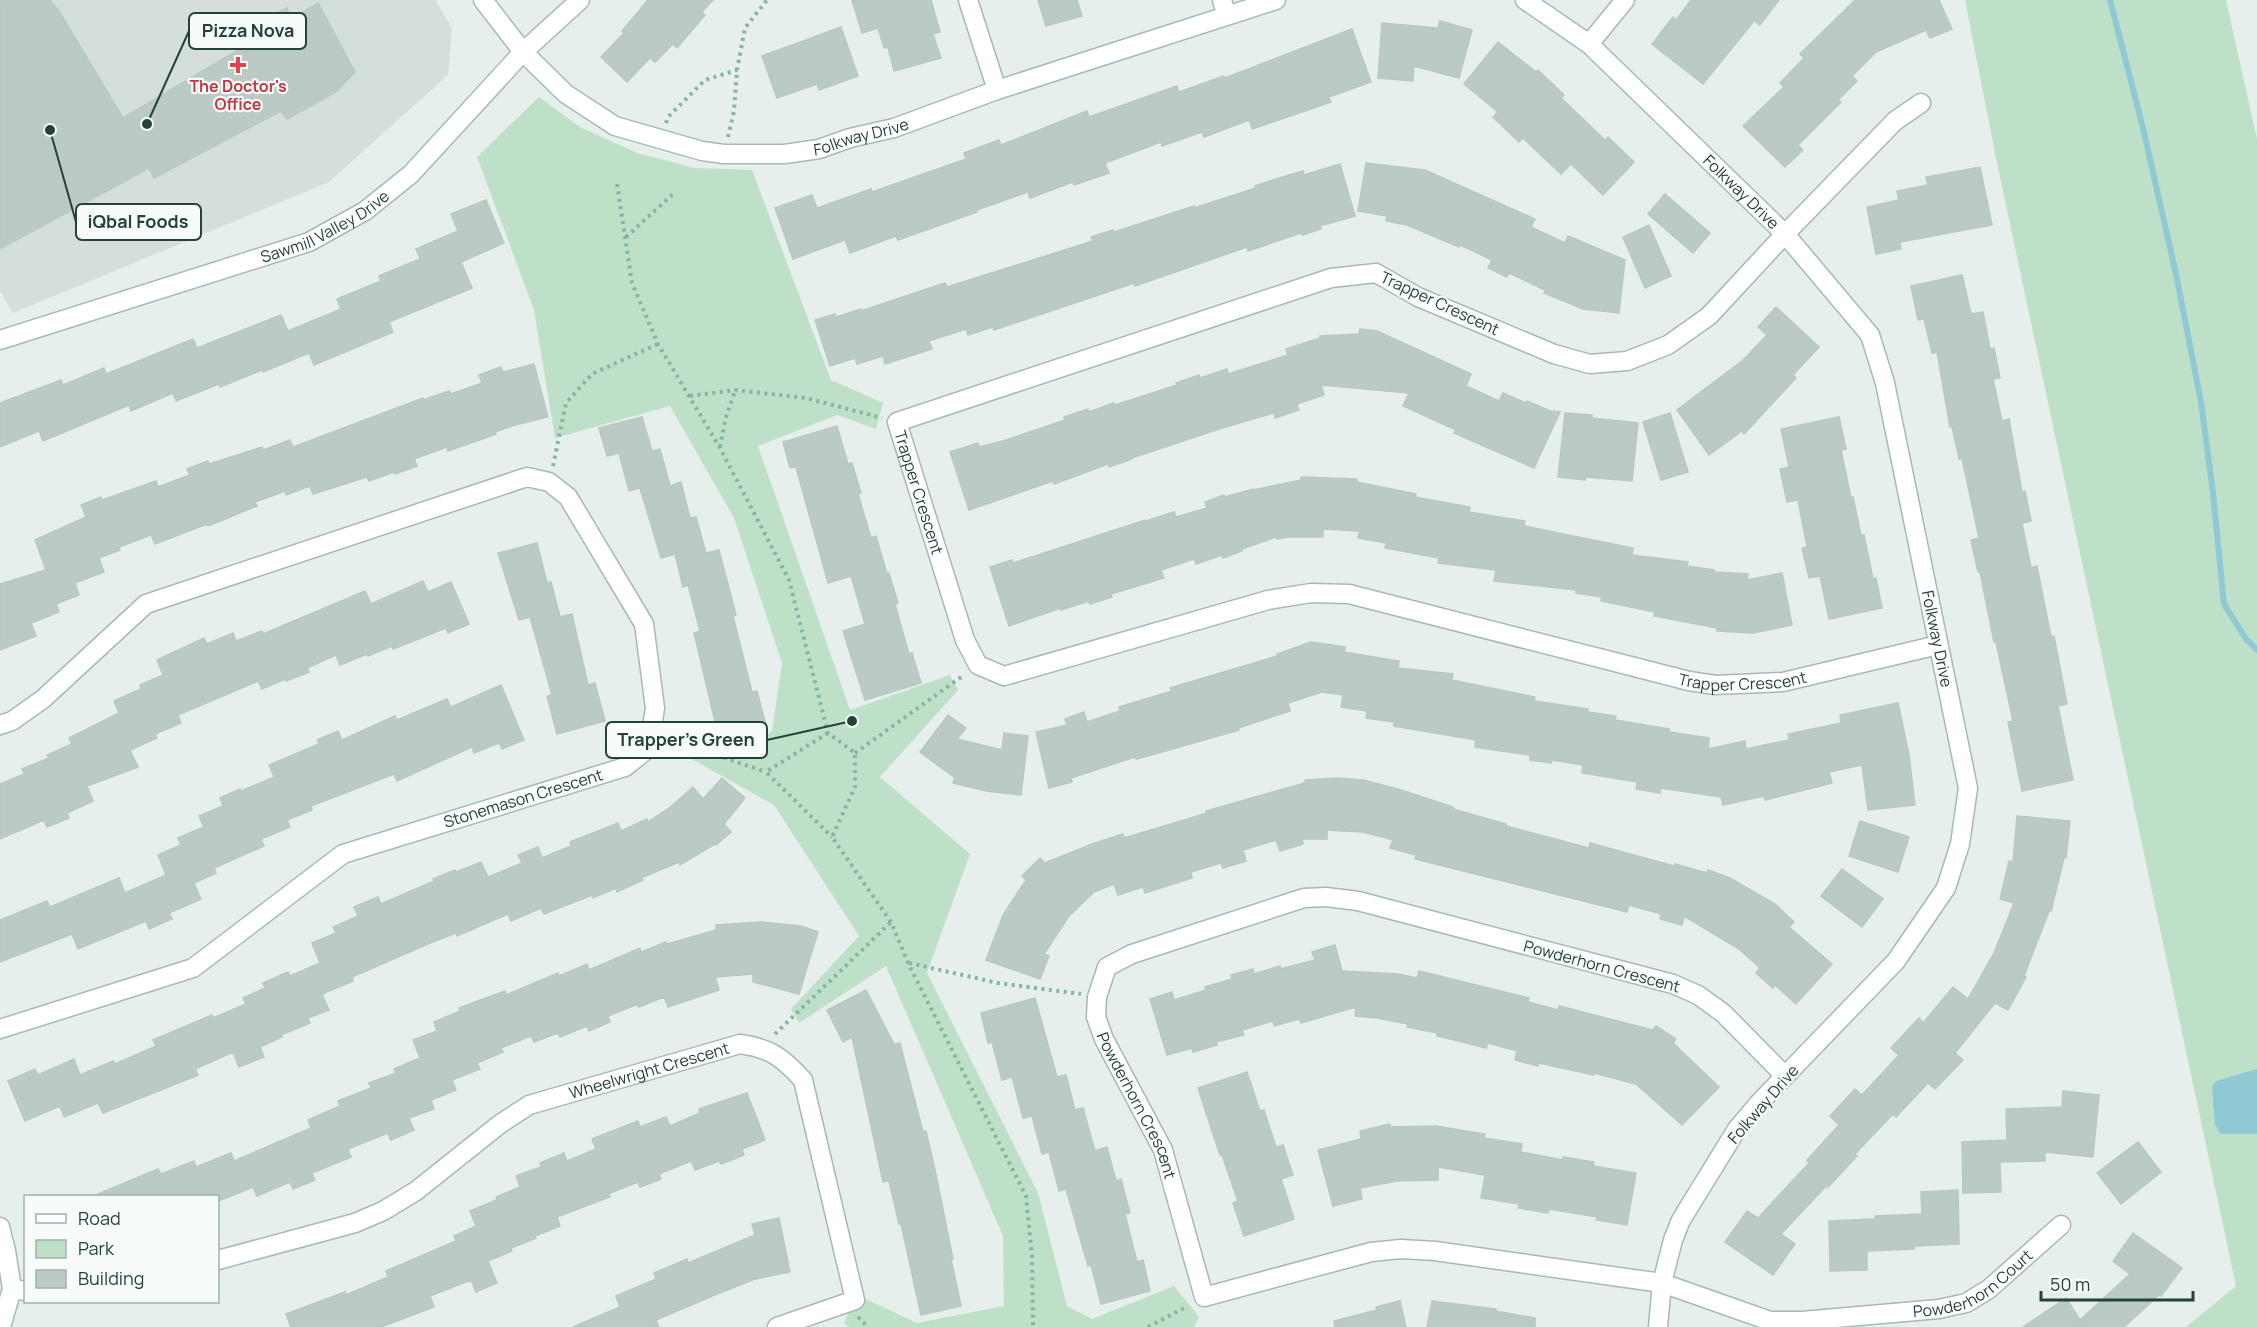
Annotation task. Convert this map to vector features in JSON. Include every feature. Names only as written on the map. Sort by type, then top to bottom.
[{"type":"street","name":"Folkway Drive","points":[[483,0],[523,52],[566,94],[615,126],[659,140],[724,154],[785,154],[819,149],[850,138],[894,129],[1224,7],[1276,0]]},
{"type":"street","name":"Sawmill Valley Drive","points":[[0,340],[309,242],[365,211],[411,174],[523,52],[580,0]]},
{"type":"street","points":[[968,0],[997,90]]},
{"type":"street","name":"Folkway Drive","points":[[1525,0],[1588,44],[1785,234],[1870,335],[1885,383],[1968,788],[1960,844],[1946,888],[1896,961],[1737,1129],[1681,1220],[1673,1240],[1662,1283],[1658,1327]]},
{"type":"street","points":[[1588,44],[1625,0]]},
{"type":"street","name":"Trapper Crescent","points":[[1921,103],[1895,121],[1709,316],[1668,345],[1627,361],[1590,364],[1554,354],[1418,297],[1376,273],[1354,274],[1331,278],[897,422],[965,640],[978,665],[1004,676],[1268,600],[1311,593],[1349,594],[1689,681],[1715,685],[1783,682],[1938,645]]},
{"type":"street","points":[[0,725],[12,721],[43,699],[146,604],[527,477],[549,482]]},
{"type":"street","name":"Stonemason Crescent","points":[[0,1029],[193,968],[343,854],[625,767],[645,751],[656,708],[644,624],[567,497],[549,482]]},
{"type":"street","name":"Powderhorn Crescent","points":[[1204,1297],[1163,1150],[1104,1039],[1095,1017],[1097,997],[1107,967],[1132,954],[1304,898],[1326,897],[1359,901],[1673,984],[1698,995],[1723,1012],[1785,1076]]},
{"type":"street","name":"Wheelwright Crescent","points":[[219,1260],[355,1223],[383,1211],[416,1191],[500,1124],[529,1105],[740,1044],[762,1047]]},
{"type":"street","points":[[762,1047],[790,1066],[803,1080],[855,1300],[777,1327]]},
{"type":"street","name":"Powderhorn Court","points":[[1662,1283],[1770,1321],[1802,1321],[1939,1309],[1966,1304],[1989,1289],[2061,1225]]},
{"type":"street","points":[[0,1227],[19,1290],[1,1327]]},
{"type":"street","points":[[1204,1297],[1371,1252],[1401,1249],[1435,1251],[1662,1283]]},
{"type":"path","points":[[728,137],[734,111],[737,70],[745,28],[767,0]]},
{"type":"path","points":[[659,140],[668,117],[705,80],[737,70]]},
{"type":"path","points":[[617,184],[632,283],[658,344],[720,448],[789,580],[828,733],[855,753]]},
{"type":"path","points":[[626,237],[673,194]]},
{"type":"path","points":[[549,482],[566,403],[592,374],[658,344]]},
{"type":"path","points":[[690,396],[735,390],[806,398],[897,422]]},
{"type":"path","points":[[720,448],[726,417],[735,390]]},
{"type":"path","points":[[855,753],[978,665]]},
{"type":"path","points":[[651,733],[766,772],[832,837],[891,922],[908,963],[1026,1196],[1032,1257],[1033,1327]]},
{"type":"path","points":[[766,772],[828,733]]},
{"type":"path","points":[[832,837],[855,786],[855,753]]},
{"type":"path","points":[[762,1047],[891,922]]},
{"type":"path","points":[[908,963],[998,983],[1097,997]]},
{"type":"path","points":[[1149,1327],[1204,1297]]},
{"type":"shaded area","points":[[0,0],[435,0],[452,28],[448,75],[329,182],[13,313],[0,291]]},
{"type":"green space","points":[[1965,0],[2226,0],[2257,139],[2257,1327],[2186,1327],[2236,1286],[1996,158]]},
{"type":"green space","points":[[539,97],[580,127],[637,153],[695,168],[752,170],[831,380],[883,403],[876,429],[837,415],[758,446],[850,710],[950,675],[958,690],[880,777],[970,854],[927,973],[1038,1193],[1067,1306],[1092,1319],[1174,1286],[1199,1317],[1194,1327],[849,1327],[844,1323],[857,1295],[917,1323],[1004,1306],[1003,1236],[886,966],[799,1023],[791,1009],[859,936],[774,805],[681,753],[685,738],[756,745],[772,731],[782,663],[734,518],[670,406],[555,438],[534,310],[477,157]]},
{"type":"water","points":[[2257,1069],[2257,1134],[2221,1134],[2215,1125],[2212,1087],[2216,1081]]},
{"type":"building","points":[[0,0],[50,0],[59,11],[123,118],[245,46],[238,34],[287,8],[291,19],[318,3],[355,72],[336,92],[287,119],[281,111],[154,178],[149,168],[0,249]]},
{"type":"building","points":[[648,0],[713,0],[702,12],[705,15],[677,48],[673,44],[655,62],[650,58],[627,82],[601,57],[624,33],[622,31]]},
{"type":"building","points":[[852,0],[931,0],[940,32],[933,34],[941,58],[894,71],[888,47],[884,48],[878,28],[862,33]]},
{"type":"building","points":[[1038,0],[1077,0],[1082,16],[1046,26]]},
{"type":"building","points":[[1691,0],[1779,0],[1760,25],[1754,21],[1703,84],[1652,44],[1673,17],[1676,20]]},
{"type":"building","points":[[1855,0],[1939,0],[1952,29],[1930,38],[1926,30],[1876,52],[1852,76],[1857,81],[1838,100],[1841,102],[1798,145],[1803,150],[1785,167],[1743,126],[1784,87],[1780,83],[1804,58],[1800,54]]},
{"type":"building","points":[[1440,21],[1472,30],[1459,78],[1414,66],[1413,81],[1378,78],[1382,23],[1438,28]]},
{"type":"building","points":[[841,27],[858,76],[819,90],[817,84],[777,98],[762,56]]},
{"type":"building","points":[[1352,29],[1371,82],[1329,97],[1331,102],[1252,129],[1249,120],[1204,137],[1202,132],[1162,146],[1161,142],[1105,163],[1109,173],[1074,185],[1073,182],[1030,198],[1028,192],[898,240],[896,236],[850,253],[845,240],[793,259],[775,208],[812,195],[817,208],[871,189],[872,192],[966,159],[964,153],[999,140],[1001,145],[1087,111],[1089,117],[1177,86],[1179,92],[1224,76],[1225,78]]},
{"type":"building","points":[[1498,42],[1536,72],[1538,70],[1564,95],[1561,98],[1605,140],[1608,137],[1634,162],[1603,195],[1571,164],[1561,174],[1523,138],[1519,142],[1493,117],[1498,112],[1464,84]]},
{"type":"building","points":[[1366,163],[1425,170],[1535,219],[1531,227],[1565,243],[1568,236],[1625,260],[1619,313],[1583,309],[1544,293],[1545,290],[1509,273],[1507,277],[1488,268],[1492,260],[1460,245],[1459,247],[1407,225],[1386,221],[1387,216],[1358,211]]},
{"type":"building","points":[[1340,164],[1355,216],[1248,251],[1247,247],[1135,286],[1134,283],[994,330],[993,327],[968,335],[966,329],[929,341],[932,349],[885,364],[883,356],[857,364],[855,358],[830,366],[815,320],[835,314],[836,317],[861,309],[861,311],[945,283],[947,287],[1093,241],[1091,237],[1113,230],[1114,232],[1194,206],[1194,208],[1279,178],[1303,171],[1304,175]]},
{"type":"building","points":[[1980,167],[1992,225],[1900,242],[1901,249],[1876,254],[1867,207],[1899,200],[1897,191],[1928,185],[1926,177]]},
{"type":"building","points":[[1665,194],[1710,233],[1693,253],[1648,214]]},
{"type":"building","points":[[486,200],[504,243],[461,262],[472,288],[389,322],[393,332],[314,365],[309,353],[263,372],[262,370],[220,387],[219,384],[176,401],[173,393],[131,411],[129,405],[43,441],[39,431],[0,447],[0,403],[61,380],[63,385],[104,368],[106,374],[193,339],[197,348],[281,315],[288,331],[341,309],[337,299],[381,281],[379,276],[420,259],[416,249],[458,231],[451,214]]},
{"type":"building","points":[[1649,225],[1671,276],[1645,288],[1623,237]]},
{"type":"building","points":[[1962,275],[1971,314],[1983,312],[1990,349],[1994,348],[2000,378],[1993,379],[2002,421],[2009,419],[2022,492],[2025,491],[2031,521],[2022,523],[2031,568],[2037,566],[2067,704],[2058,706],[2073,780],[2022,791],[2008,722],[2013,721],[1971,540],[1979,538],[1962,458],[1959,459],[1952,426],[1950,427],[1937,352],[1932,353],[1924,319],[1918,320],[1911,286]]},
{"type":"building","points":[[1776,307],[1819,347],[1793,375],[1796,378],[1744,434],[1742,431],[1709,455],[1677,410],[1742,361],[1767,335],[1758,327]]},
{"type":"building","points":[[1360,329],[1377,331],[1471,374],[1466,386],[1499,401],[1503,393],[1550,411],[1560,412],[1534,468],[1454,433],[1456,430],[1403,406],[1409,393],[1321,385],[1324,395],[1297,404],[1299,410],[1275,418],[1274,413],[1219,429],[1109,467],[1108,464],[1054,484],[1053,481],[969,510],[950,452],[978,443],[979,447],[1003,441],[1065,420],[1064,417],[1088,409],[1089,412],[1114,403],[1115,405],[1177,385],[1176,383],[1199,375],[1200,378],[1227,369],[1228,374],[1288,355],[1286,349],[1320,338],[1320,336],[1359,334]]},
{"type":"building","points":[[534,364],[548,417],[515,425],[448,451],[447,447],[414,459],[417,466],[395,474],[394,472],[369,481],[367,477],[313,494],[310,486],[286,495],[285,491],[255,502],[257,506],[208,526],[207,524],[155,544],[151,535],[119,547],[120,550],[99,558],[104,572],[75,583],[79,595],[56,604],[59,612],[31,623],[36,636],[0,650],[0,584],[46,570],[35,540],[86,517],[81,505],[156,481],[158,487],[190,475],[187,469],[208,461],[209,464],[262,447],[263,450],[290,440],[293,447],[423,398],[423,400],[449,391],[451,394],[482,383],[479,375],[501,367],[503,372]]},
{"type":"building","points":[[1565,413],[1638,423],[1632,481],[1558,477]]},
{"type":"building","points":[[1670,413],[1688,472],[1661,480],[1643,422]]},
{"type":"building","points":[[642,417],[652,451],[660,449],[670,486],[681,482],[690,518],[696,517],[706,553],[719,550],[736,615],[733,616],[752,692],[757,691],[766,726],[719,738],[694,633],[700,631],[688,585],[683,587],[675,554],[661,558],[640,488],[629,491],[619,453],[607,456],[599,428]]},
{"type":"building","points":[[1839,417],[1846,449],[1841,450],[1851,498],[1853,497],[1861,535],[1864,535],[1882,608],[1829,619],[1820,576],[1809,578],[1802,548],[1807,547],[1798,500],[1787,502],[1780,469],[1789,467],[1781,429]]},
{"type":"building","points":[[837,426],[848,464],[852,463],[871,538],[876,536],[887,574],[889,573],[909,654],[912,653],[921,683],[865,700],[843,631],[865,624],[851,576],[828,583],[796,467],[790,468],[783,442]]},
{"type":"building","points":[[1301,477],[1357,479],[1357,482],[1416,494],[1415,497],[1470,507],[1469,512],[1525,521],[1524,526],[1633,548],[1632,555],[1688,562],[1687,566],[1714,570],[1714,572],[1748,574],[1747,580],[1782,573],[1792,625],[1753,633],[1717,631],[1717,628],[1654,616],[1655,612],[1601,601],[1602,597],[1576,593],[1576,590],[1494,581],[1496,570],[1438,563],[1439,558],[1385,548],[1386,543],[1358,538],[1359,531],[1323,529],[1323,537],[1277,539],[1276,537],[1223,558],[1222,555],[1196,564],[1194,559],[1161,570],[1164,578],[1111,594],[1112,597],[1090,604],[1089,601],[1061,610],[1061,608],[1009,626],[990,567],[1012,560],[1013,563],[1174,512],[1176,517],[1207,508],[1205,502],[1224,495],[1225,497],[1301,480]]},
{"type":"building","points":[[537,543],[547,583],[551,582],[560,617],[572,614],[588,685],[595,683],[605,721],[557,734],[547,696],[552,695],[530,617],[519,620],[498,553]]},
{"type":"building","points":[[423,581],[428,592],[451,582],[469,624],[448,633],[446,628],[393,649],[392,646],[340,665],[336,655],[307,668],[309,672],[286,681],[285,679],[262,689],[258,681],[178,715],[181,723],[155,734],[157,738],[130,750],[138,767],[87,786],[93,801],[67,813],[69,818],[47,827],[44,820],[0,839],[0,784],[24,774],[22,769],[49,758],[47,755],[72,744],[69,738],[119,713],[114,701],[141,689],[140,685],[163,675],[157,660],[204,638],[207,644],[233,633],[236,641],[262,631],[263,634],[365,591],[371,604]]},
{"type":"building","points":[[1311,642],[1345,647],[1344,652],[1399,661],[1398,668],[1453,674],[1452,680],[1535,697],[1534,701],[1588,709],[1588,712],[1616,716],[1615,720],[1709,738],[1708,749],[1745,741],[1746,749],[1789,740],[1788,734],[1841,723],[1840,715],[1898,703],[1909,755],[1915,805],[1868,810],[1862,765],[1829,772],[1832,783],[1765,800],[1764,796],[1723,805],[1721,797],[1660,788],[1660,793],[1636,789],[1637,782],[1582,773],[1583,765],[1551,760],[1551,763],[1530,760],[1530,755],[1475,747],[1476,740],[1394,726],[1394,722],[1366,718],[1367,711],[1341,707],[1343,695],[1322,692],[1288,703],[1290,711],[1238,728],[1239,730],[1136,759],[1135,757],[1071,778],[1072,782],[1049,788],[1036,732],[1067,725],[1065,719],[1084,712],[1087,722],[1120,711],[1119,707],[1172,691],[1170,688],[1277,656],[1277,654]]},
{"type":"building","points":[[501,685],[524,740],[502,749],[499,743],[474,753],[472,747],[397,781],[394,774],[311,806],[312,810],[287,820],[290,827],[261,839],[264,846],[214,868],[216,873],[194,883],[201,899],[169,913],[172,919],[149,929],[146,921],[78,949],[72,934],[0,962],[0,920],[47,901],[50,907],[119,878],[125,893],[166,875],[158,855],[181,845],[178,838],[204,827],[199,816],[223,806],[220,798],[274,777],[269,765],[319,744],[317,740],[338,731],[342,740],[395,716],[397,720],[447,699],[451,707]]},
{"type":"building","points":[[948,715],[966,728],[957,739],[1002,750],[1004,733],[1028,736],[1021,795],[986,791],[953,783],[955,778],[920,752]]},
{"type":"building","points":[[722,778],[745,798],[724,824],[731,832],[716,845],[680,865],[679,862],[641,878],[643,880],[617,892],[616,888],[593,898],[592,895],[544,914],[541,908],[511,921],[508,914],[457,936],[456,933],[430,943],[352,977],[353,981],[322,994],[329,1010],[308,1018],[310,1023],[260,1047],[264,1057],[239,1067],[233,1052],[195,1069],[198,1075],[103,1113],[98,1103],[64,1117],[60,1106],[25,1121],[8,1081],[35,1069],[38,1075],[74,1059],[80,1075],[113,1061],[115,1064],[156,1046],[153,1040],[212,1015],[213,1018],[246,1004],[243,998],[265,988],[263,983],[288,972],[290,976],[320,963],[312,943],[336,933],[333,927],[358,916],[354,907],[378,897],[381,904],[434,881],[433,879],[481,862],[488,877],[522,863],[518,855],[538,847],[542,858],[571,846],[570,842],[618,823],[621,831],[647,819],[648,822],[668,809],[693,787],[703,799]]},
{"type":"building","points":[[1337,778],[1363,780],[1398,789],[1453,807],[1453,809],[1506,824],[1506,826],[1589,848],[1590,843],[1674,866],[1675,864],[1707,873],[1708,870],[1730,878],[1775,904],[1794,922],[1789,927],[1832,964],[1796,1004],[1775,985],[1773,988],[1756,973],[1760,968],[1739,949],[1684,916],[1682,925],[1660,919],[1661,914],[1629,905],[1627,912],[1415,859],[1416,855],[1390,848],[1393,840],[1363,832],[1327,830],[1327,839],[1302,839],[1303,844],[1280,851],[1276,840],[1243,850],[1246,861],[1223,868],[1221,863],[1191,872],[1192,878],[1145,893],[1143,887],[1118,895],[1114,884],[1094,892],[1069,916],[1044,954],[1049,956],[1040,979],[986,960],[1003,915],[1026,880],[1022,876],[1040,858],[1045,863],[1123,834],[1124,838],[1207,813],[1206,811],[1305,783],[1305,780]]},
{"type":"building","points":[[2017,816],[2070,821],[2066,858],[2064,858],[2051,911],[2049,911],[2024,976],[2026,977],[2008,1010],[1995,1003],[1955,1053],[1963,1060],[1935,1089],[1928,1083],[1896,1117],[1893,1114],[1855,1154],[1857,1156],[1781,1234],[1795,1244],[1773,1275],[1725,1242],[1747,1211],[1758,1218],[1809,1163],[1807,1160],[1839,1125],[1830,1116],[1855,1089],[1862,1095],[1899,1055],[1891,1048],[1919,1018],[1923,1023],[1953,987],[1968,999],[1994,953],[2014,903],[2000,899],[2009,861],[2013,862]]},
{"type":"building","points":[[1860,821],[1909,837],[1898,872],[1849,856]]},
{"type":"building","points":[[1842,869],[1883,899],[1862,927],[1821,896]]},
{"type":"building","points":[[761,922],[801,926],[818,932],[799,994],[753,982],[753,974],[715,977],[719,990],[668,1007],[664,997],[608,1016],[610,1022],[589,1031],[587,1026],[560,1037],[558,1033],[534,1042],[531,1036],[501,1048],[503,1052],[477,1063],[480,1069],[452,1080],[456,1090],[431,1100],[434,1109],[409,1118],[414,1130],[391,1140],[388,1133],[348,1149],[351,1157],[312,1173],[315,1180],[293,1189],[290,1182],[257,1196],[253,1187],[219,1201],[219,1195],[96,1195],[158,1169],[161,1174],[194,1161],[196,1167],[231,1153],[234,1161],[311,1128],[308,1120],[340,1106],[338,1101],[371,1088],[369,1083],[396,1073],[394,1069],[420,1058],[413,1040],[437,1031],[434,1022],[460,1011],[459,1008],[505,991],[506,995],[558,973],[559,976],[587,964],[589,970],[640,948],[641,952],[666,942],[667,944],[716,930],[716,925]]},
{"type":"building","points":[[1335,945],[1342,971],[1398,974],[1417,978],[1419,971],[1529,998],[1528,1002],[1558,1010],[1559,1006],[1653,1030],[1656,1026],[1676,1039],[1673,1043],[1719,1087],[1682,1125],[1636,1084],[1594,1073],[1594,1075],[1539,1063],[1538,1066],[1515,1060],[1517,1051],[1488,1043],[1486,1048],[1437,1036],[1437,1033],[1407,1027],[1408,1024],[1355,1016],[1356,1007],[1301,1023],[1299,1019],[1274,1026],[1273,1021],[1242,1030],[1244,1035],[1216,1042],[1217,1045],[1193,1052],[1192,1048],[1167,1055],[1150,999],[1172,992],[1174,1000],[1232,979],[1231,975],[1253,969],[1254,974],[1280,966],[1281,969],[1315,960],[1312,952]]},
{"type":"building","points":[[866,990],[894,1044],[900,1043],[923,1132],[926,1131],[961,1306],[921,1315],[889,1181],[883,1182],[852,1037],[843,1042],[827,1010]]},
{"type":"building","points":[[1035,998],[1057,1077],[1066,1075],[1075,1110],[1083,1108],[1095,1151],[1107,1147],[1116,1181],[1121,1179],[1130,1213],[1125,1214],[1137,1262],[1143,1260],[1150,1291],[1101,1304],[1066,1189],[1059,1191],[1049,1152],[1042,1154],[1032,1116],[1023,1118],[1012,1077],[1002,1080],[992,1042],[988,1043],[981,1013]]},
{"type":"building","points":[[1247,1072],[1260,1111],[1264,1110],[1276,1147],[1283,1145],[1293,1175],[1281,1179],[1294,1219],[1244,1236],[1233,1203],[1238,1201],[1198,1088]]},
{"type":"building","points":[[2063,1091],[2099,1095],[2093,1157],[2045,1152],[2045,1161],[2000,1162],[2001,1192],[1963,1193],[1962,1142],[2007,1140],[2006,1109],[2062,1107]]},
{"type":"building","points":[[747,1093],[765,1140],[742,1149],[744,1155],[721,1164],[719,1161],[695,1170],[691,1161],[659,1174],[661,1179],[640,1187],[638,1182],[608,1194],[610,1197],[557,1217],[560,1226],[535,1236],[536,1238],[511,1248],[512,1251],[488,1261],[497,1283],[476,1292],[471,1280],[430,1296],[434,1307],[381,1327],[291,1327],[286,1314],[345,1292],[346,1295],[388,1277],[386,1271],[456,1241],[454,1236],[476,1226],[470,1211],[520,1187],[516,1176],[541,1167],[540,1163],[564,1153],[567,1161],[596,1149],[592,1139],[638,1121],[640,1127],[666,1117],[670,1126],[700,1113],[699,1109]]},
{"type":"building","points":[[1390,1124],[1390,1127],[1436,1126],[1485,1134],[1484,1138],[1522,1144],[1521,1152],[1563,1160],[1563,1157],[1594,1162],[1593,1166],[1636,1173],[1627,1225],[1596,1220],[1597,1217],[1549,1209],[1548,1213],[1518,1208],[1519,1204],[1481,1198],[1485,1175],[1438,1167],[1438,1180],[1397,1181],[1360,1188],[1362,1199],[1333,1206],[1318,1150],[1361,1139],[1360,1131]]},
{"type":"building","points":[[2138,1142],[2161,1172],[2121,1204],[2097,1173]]},
{"type":"building","points":[[1958,1190],[1959,1244],[1867,1251],[1867,1270],[1830,1271],[1829,1221],[1922,1214],[1921,1192]]},
{"type":"building","points":[[779,1218],[790,1272],[755,1279],[717,1294],[656,1320],[659,1327],[573,1327],[620,1307],[616,1296],[656,1279],[654,1273],[687,1259],[688,1263],[755,1235],[752,1224]]},
{"type":"building","points":[[2133,1233],[2182,1268],[2161,1296],[2159,1295],[2124,1327],[2023,1327],[2066,1298],[2080,1320],[2130,1274],[2113,1261]]},
{"type":"building","points":[[1400,1301],[1406,1327],[1335,1327],[1334,1321],[1377,1310],[1376,1307]]},
{"type":"building","points":[[1432,1301],[1496,1309],[1495,1311],[1535,1318],[1535,1327],[1427,1327]]},
{"type":"waterway","points":[[2110,0],[2143,128],[2176,274],[2201,402],[2224,604],[2246,639],[2257,650]]},
{"type":"place","name":"The Doctor's Office","points":[[238,65]]},
{"type":"place","name":"Pizza Nova","points":[[147,124]]},
{"type":"place","name":"iQbal Foods","points":[[50,130]]},
{"type":"place","name":"Trapper's Green","points":[[852,721]]}]
